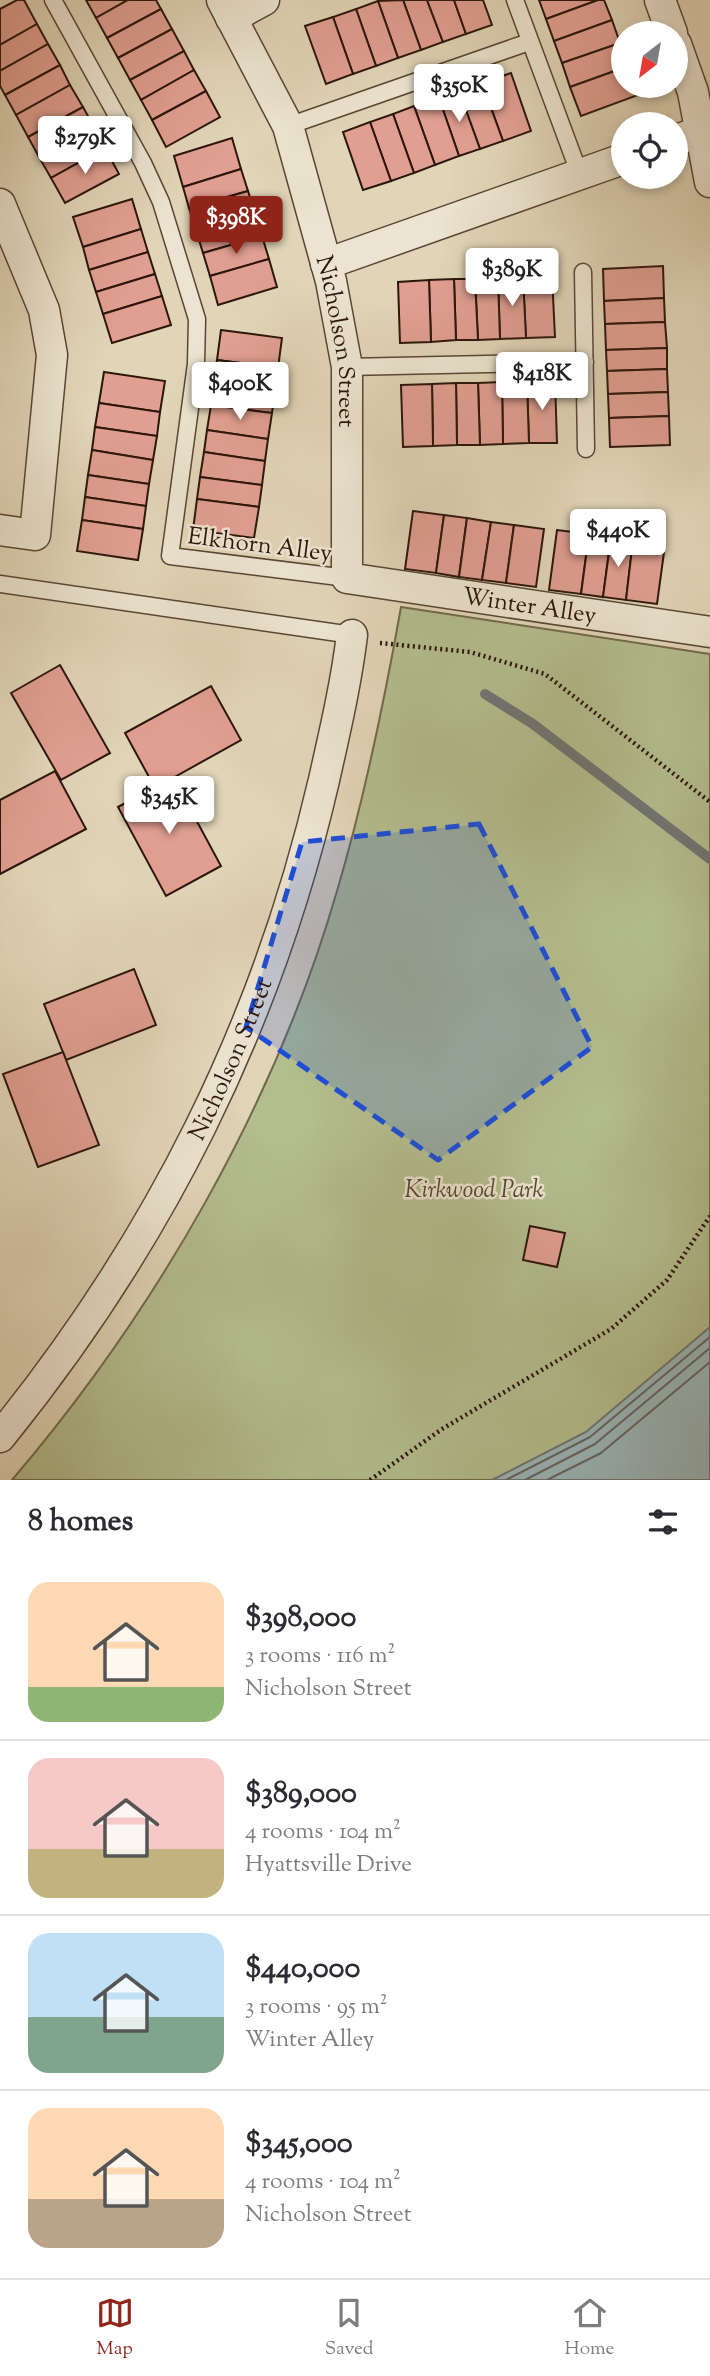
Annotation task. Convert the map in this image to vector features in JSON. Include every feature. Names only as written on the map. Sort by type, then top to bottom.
[{"type":"street","points":[[227,9],[264,0]]},
{"type":"street","points":[[660,0],[668,21]]},
{"type":"street","name":"Nicholson Street","points":[[227,9],[288,126],[326,264],[347,366],[347,578]]},
{"type":"street","points":[[684,98],[689,136],[710,182]]},
{"type":"street","points":[[326,264],[611,163]]},
{"type":"street","points":[[0,204],[44,310],[52,355],[34,535],[0,530]]},
{"type":"street","name":"Winter Alley","points":[[347,578],[710,632]]},
{"type":"street","name":"Nicholson Street","points":[[0,1437],[93,1313],[144,1235],[244,1037],[285,927],[316,814],[346,688],[352,635]]},
{"type":"lane","name":"Elkhorn Alley","points":[[53,0],[148,173],[161,202],[197,319],[196,364],[170,556],[347,578]]},
{"type":"lane","points":[[515,0],[580,174]]},
{"type":"lane","points":[[288,126],[529,42]]},
{"type":"lane","points":[[583,272],[586,449]]},
{"type":"lane","points":[[347,366],[584,362]]},
{"type":"lane","points":[[0,584],[352,635]]},
{"type":"path","points":[[352,635],[377,643],[470,652],[545,674],[710,802]]},
{"type":"path","points":[[370,1480],[442,1429],[611,1329],[667,1280],[710,1216]]},
{"type":"highlighted area","points":[[479,824],[592,1047],[438,1160],[246,1027],[302,842]]},
{"type":"green space","name":"Kirkwood Park","points":[[401,607],[710,654],[710,1480],[12,1480],[65,1415],[115,1347],[162,1276],[245,1127],[280,1050],[311,971],[347,856],[373,750]]},
{"type":"water","points":[[710,1327],[710,1480],[492,1480],[586,1432]]},
{"type":"building","points":[[17,0],[24,0],[37,24],[0,45],[0,9]]},
{"type":"building","points":[[86,0],[128,0],[96,18]]},
{"type":"building","points":[[128,0],[156,0],[161,9],[107,38],[96,18]]},
{"type":"building","points":[[403,0],[427,0],[443,42],[421,50]]},
{"type":"building","points":[[403,0],[421,50],[398,58],[378,1]]},
{"type":"building","points":[[427,0],[454,0],[466,34],[443,42]]},
{"type":"building","points":[[454,0],[483,0],[492,25],[466,34]]},
{"type":"building","points":[[539,0],[598,0],[546,19]]},
{"type":"building","points":[[604,0],[612,20],[554,41],[546,19]]},
{"type":"building","points":[[378,1],[398,58],[376,66],[356,9]]},
{"type":"building","points":[[161,9],[172,29],[118,58],[107,38]]},
{"type":"building","points":[[356,9],[376,66],[353,74],[333,17]]},
{"type":"building","points":[[333,17],[353,74],[326,84],[305,26]]},
{"type":"building","points":[[612,20],[611,46],[562,63],[554,41]]},
{"type":"building","points":[[37,24],[48,44],[0,71],[0,45]]},
{"type":"building","points":[[172,29],[184,51],[130,80],[118,58]]},
{"type":"building","points":[[48,44],[60,65],[5,95],[0,86],[0,71]]},
{"type":"building","points":[[611,46],[611,72],[570,87],[562,63]]},
{"type":"building","points":[[184,51],[194,70],[141,100],[130,80]]},
{"type":"building","points":[[60,65],[70,85],[16,115],[5,95]]},
{"type":"building","points":[[194,70],[206,91],[152,120],[141,100]]},
{"type":"building","points":[[611,72],[611,98],[630,98],[581,116],[570,87]]},
{"type":"building","points":[[511,73],[531,131],[503,141],[482,83]]},
{"type":"building","points":[[482,83],[503,141],[480,149],[459,91]]},
{"type":"building","points":[[70,85],[83,107],[28,137],[16,115]]},
{"type":"building","points":[[206,91],[220,117],[166,147],[152,120]]},
{"type":"building","points":[[459,91],[480,149],[459,156],[439,98]]},
{"type":"building","points":[[439,98],[459,156],[435,165],[414,106]]},
{"type":"building","points":[[414,106],[435,165],[414,173],[393,114]]},
{"type":"building","points":[[83,107],[94,127],[39,157],[28,137]]},
{"type":"building","points":[[393,114],[414,173],[391,181],[370,122]]},
{"type":"building","points":[[370,122],[391,181],[363,190],[343,132]]},
{"type":"building","points":[[94,127],[105,148],[51,178],[39,157]]},
{"type":"building","points":[[232,138],[241,169],[183,187],[174,156]]},
{"type":"building","points":[[105,148],[119,174],[65,203],[51,178]]},
{"type":"building","points":[[241,169],[248,191],[189,208],[183,187]]},
{"type":"building","points":[[248,191],[255,213],[196,230],[189,208]]},
{"type":"building","points":[[132,199],[141,229],[83,247],[73,217]]},
{"type":"building","points":[[255,213],[262,236],[203,253],[196,230]]},
{"type":"building","points":[[141,229],[148,252],[89,270],[83,247]]},
{"type":"building","points":[[262,236],[269,259],[210,276],[203,253]]},
{"type":"building","points":[[148,252],[155,274],[96,292],[89,270]]},
{"type":"building","points":[[269,259],[277,287],[218,305],[210,276]]},
{"type":"building","points":[[663,266],[664,298],[604,301],[603,269]]},
{"type":"building","points":[[155,274],[162,296],[103,314],[96,292]]},
{"type":"building","points":[[552,276],[555,337],[526,338],[523,277]]},
{"type":"building","points":[[523,277],[526,338],[500,339],[498,278]]},
{"type":"building","points":[[498,278],[500,339],[478,340],[475,279]]},
{"type":"building","points":[[454,279],[475,279],[478,340],[456,340]]},
{"type":"building","points":[[454,279],[456,340],[431,342],[429,280]]},
{"type":"building","points":[[429,280],[431,342],[400,343],[398,282]]},
{"type":"building","points":[[162,296],[171,325],[112,343],[103,314]]},
{"type":"building","points":[[664,298],[665,322],[605,324],[604,301]]},
{"type":"building","points":[[665,322],[667,348],[606,350],[605,324]]},
{"type":"building","points":[[221,330],[282,338],[278,368],[217,360]]},
{"type":"building","points":[[667,348],[667,369],[607,371],[606,350]]},
{"type":"building","points":[[217,360],[278,368],[275,390],[214,381]]},
{"type":"building","points":[[667,369],[668,392],[608,394],[607,371]]},
{"type":"building","points":[[104,372],[165,381],[160,412],[99,403]]},
{"type":"building","points":[[214,381],[275,390],[272,413],[211,405]]},
{"type":"building","points":[[555,381],[557,443],[529,443],[527,382]]},
{"type":"building","points":[[502,382],[527,382],[529,443],[503,444]]},
{"type":"building","points":[[502,382],[503,444],[480,445],[478,383]]},
{"type":"building","points":[[456,383],[478,383],[480,445],[457,445]]},
{"type":"building","points":[[456,383],[457,445],[433,446],[432,384]]},
{"type":"building","points":[[432,384],[433,446],[403,447],[401,385]]},
{"type":"building","points":[[668,392],[669,416],[609,418],[608,394]]},
{"type":"building","points":[[99,403],[160,412],[157,436],[95,427]]},
{"type":"building","points":[[211,405],[272,413],[268,439],[207,430]]},
{"type":"building","points":[[669,416],[670,445],[610,447],[609,418]]},
{"type":"building","points":[[95,427],[157,436],[153,460],[92,450]]},
{"type":"building","points":[[207,430],[268,439],[265,461],[204,452]]},
{"type":"building","points":[[92,450],[153,460],[149,484],[88,475]]},
{"type":"building","points":[[204,452],[265,461],[262,485],[200,477]]},
{"type":"building","points":[[88,475],[149,484],[146,506],[85,497]]},
{"type":"building","points":[[200,477],[262,485],[259,507],[197,499]]},
{"type":"building","points":[[85,497],[146,506],[143,529],[82,520]]},
{"type":"building","points":[[197,499],[259,507],[254,538],[193,530]]},
{"type":"building","points":[[413,511],[444,515],[436,573],[405,569]]},
{"type":"building","points":[[444,515],[467,518],[459,577],[436,573]]},
{"type":"building","points":[[467,518],[491,522],[482,580],[459,577]]},
{"type":"building","points":[[82,520],[143,529],[138,560],[77,551]]},
{"type":"building","points":[[491,522],[514,525],[506,583],[482,580]]},
{"type":"building","points":[[514,525],[544,529],[536,587],[506,583]]},
{"type":"building","points":[[557,530],[589,534],[581,594],[549,590]]},
{"type":"building","points":[[589,534],[611,537],[603,597],[581,594]]},
{"type":"building","points":[[611,537],[633,540],[626,600],[603,597]]},
{"type":"building","points":[[633,540],[665,545],[657,604],[626,600]]},
{"type":"building","points":[[60,665],[110,753],[61,780],[11,693]]},
{"type":"building","points":[[211,686],[241,740],[155,788],[125,733]]},
{"type":"building","points":[[55,771],[86,829],[0,874],[0,800]]},
{"type":"building","points":[[173,777],[221,866],[166,896],[118,807]]},
{"type":"building","points":[[134,969],[156,1025],[66,1060],[44,1004]]},
{"type":"building","points":[[63,1052],[99,1145],[38,1167],[3,1074]]},
{"type":"building","points":[[530,1226],[565,1233],[557,1267],[523,1260]]},
{"type":"waterway","points":[[485,694],[533,724],[710,859]]}]
